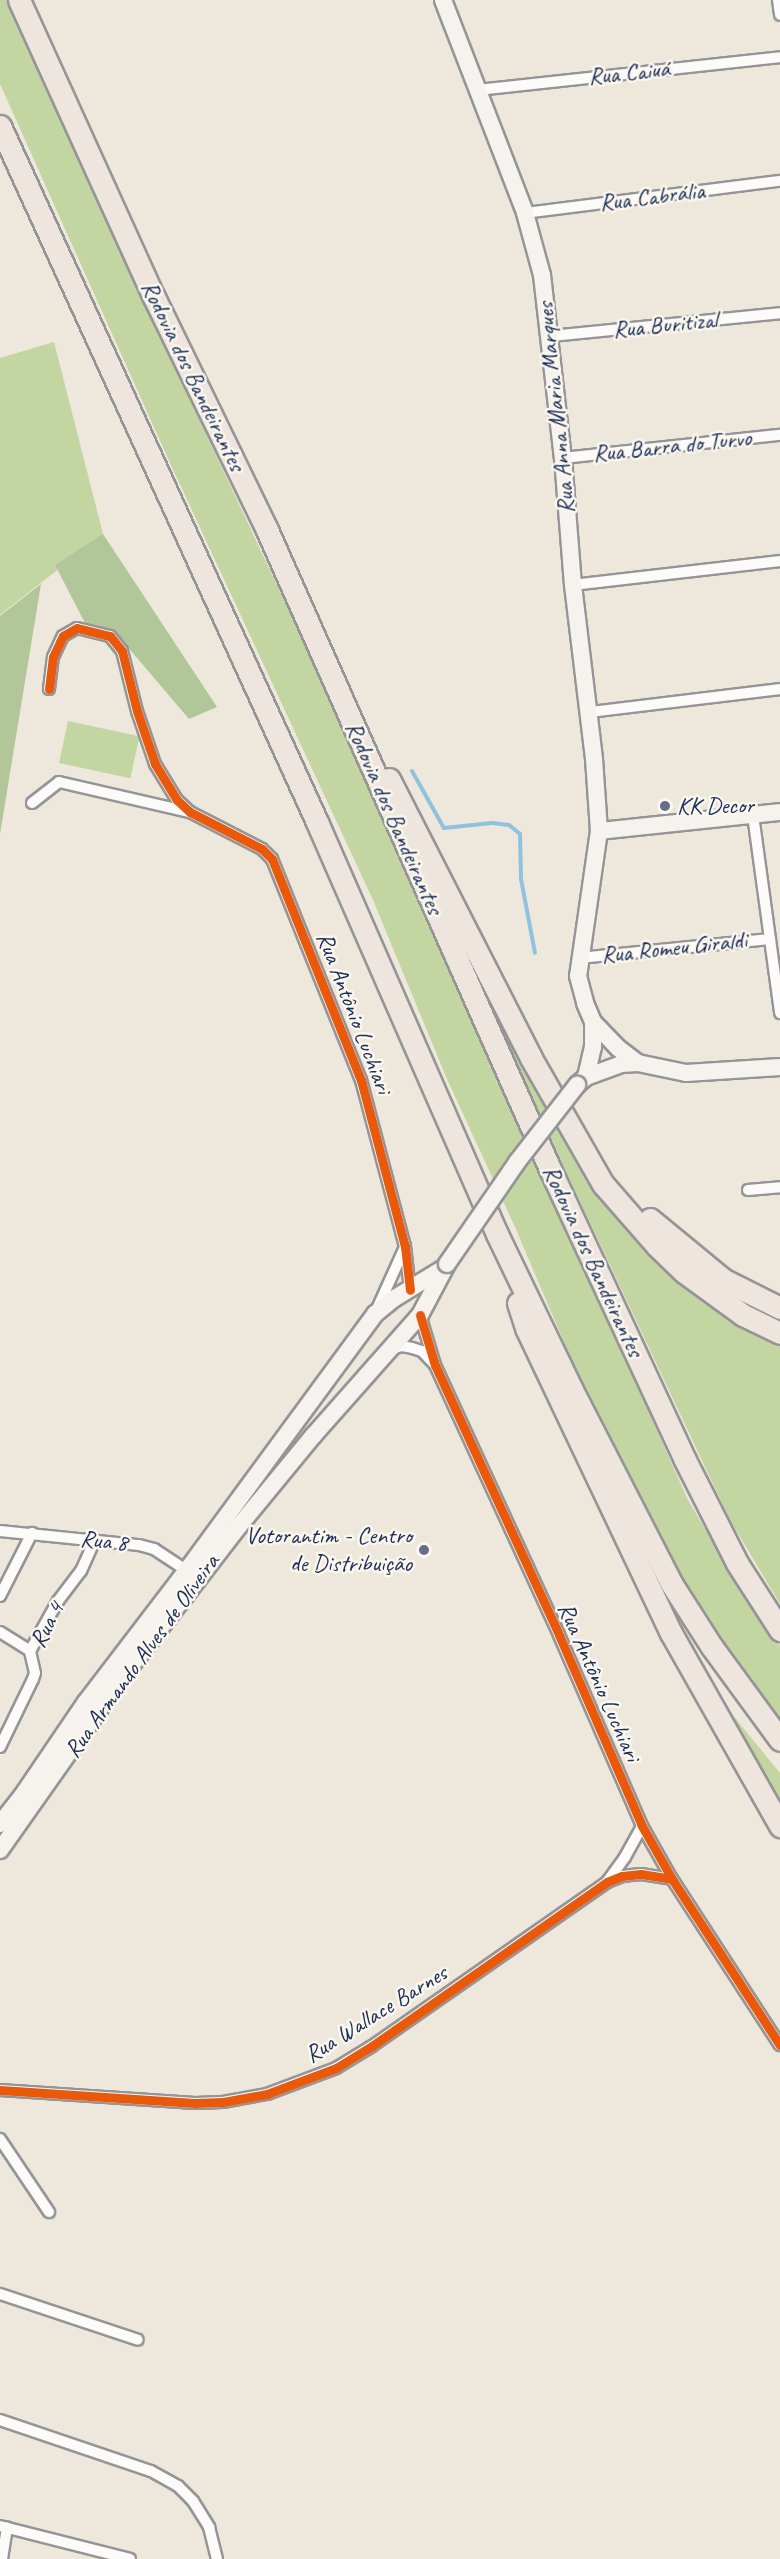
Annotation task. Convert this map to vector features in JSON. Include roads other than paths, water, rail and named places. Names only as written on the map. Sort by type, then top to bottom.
[{"type":"highway","name":"Rodovia dos Bandeirantes","points":[[19,0],[159,307],[267,530],[397,829],[545,1159],[684,1458],[737,1563],[780,1630]]},
{"type":"highway","points":[[0,126],[312,811],[497,1234],[612,1472],[665,1573],[712,1647],[780,1740]]},
{"type":"highway","points":[[316,639],[552,1097],[603,1184],[657,1246],[711,1293],[743,1315],[780,1333]]},
{"type":"highway","points":[[552,1097],[610,1176],[666,1235],[724,1281],[780,1308]]},
{"type":"highway","points":[[497,1234],[527,1330],[639,1568],[698,1684],[780,1826]]},
{"type":"main road","name":"Rua Anna Maria Marques","points":[[443,0],[525,213],[542,275],[551,336],[573,585],[590,712],[599,831],[579,958],[580,988],[593,1022]]},
{"type":"main road","points":[[599,831],[780,812]]},
{"type":"main road","points":[[593,1022],[618,1048],[638,1063]]},
{"type":"main road","points":[[581,1081],[593,1047],[593,1022]]},
{"type":"main road","points":[[581,1081],[611,1066],[638,1063],[686,1073],[780,1067]]},
{"type":"main road","name":"Rua Armando Alves de Oliveira","points":[[0,1824],[22,1796],[86,1702],[386,1351],[420,1315],[445,1266],[517,1161],[581,1081]]},
{"type":"main road","name":"Rua Armando Alves de Oliveira","points":[[0,1850],[375,1314],[395,1298],[445,1266]]},
{"type":"main road","points":[[410,1290],[420,1315]]},
{"type":"main road","points":[[365,1329],[374,1344],[386,1351]]},
{"type":"street","points":[[778,0],[780,15]]},
{"type":"street","name":"Rua Caiuá","points":[[478,90],[780,57]]},
{"type":"street","name":"Rua Cabrália","points":[[525,213],[780,180]]},
{"type":"street","name":"Rua Buritizal","points":[[551,336],[780,313]]},
{"type":"street","name":"Rua Barra do Turvo","points":[[563,458],[780,435]]},
{"type":"street","points":[[573,585],[780,561]]},
{"type":"street","points":[[49,689],[53,657],[63,636],[77,628],[104,633],[115,640],[126,661],[137,711],[155,764],[164,783],[190,812]]},
{"type":"street","points":[[590,712],[780,689]]},
{"type":"street","points":[[32,803],[59,782],[190,812]]},
{"type":"street","name":"Rua Antônio Luchiari","points":[[190,812],[262,849],[272,858],[357,1068],[405,1246],[410,1290]]},
{"type":"street","points":[[753,815],[780,1012]]},
{"type":"street","name":"Rua Romeu Giraldi","points":[[579,958],[770,939]]},
{"type":"street","points":[[748,1191],[780,1187]]},
{"type":"street","points":[[375,1314],[405,1246]]},
{"type":"street","name":"Rua Antônio Luchiari","points":[[420,1315],[435,1365],[559,1635],[642,1826],[672,1880],[780,2045]]},
{"type":"street","name":"Rua Antônio Luchiari","points":[[386,1351],[402,1346],[412,1348],[422,1351],[435,1365]]},
{"type":"street","name":"Rua 8","points":[[0,1531],[147,1547],[193,1575]]},
{"type":"street","points":[[0,1596],[32,1533]]},
{"type":"street","name":"Rua 4","points":[[0,1747],[35,1673],[30,1651],[58,1601],[81,1571],[95,1540]]},
{"type":"street","points":[[0,1632],[30,1651]]},
{"type":"street","name":"Rua Wallace Barnes","points":[[607,1882],[642,1826]]},
{"type":"street","name":"Rua Wallace Barnes","points":[[0,2090],[195,2103],[224,2102],[267,2094],[336,2068],[372,2046],[607,1882],[622,1876],[641,1874],[672,1880]]},
{"type":"street","points":[[0,2139],[49,2212]]},
{"type":"street","points":[[0,2294],[138,2340]]},
{"type":"street","points":[[0,2420],[151,2471],[178,2486],[193,2501],[209,2527],[217,2559]]},
{"type":"street","points":[[2,2559],[3,2527],[130,2559]]},
{"type":"waterway","points":[[412,771],[444,828],[492,823],[509,825],[520,834],[521,879],[535,953]]},
{"type":"place","name":"KK Decor","points":[[665,806]]},
{"type":"place","name":"Votorantim - Centro de Distribuição","points":[[424,1550]]}]
